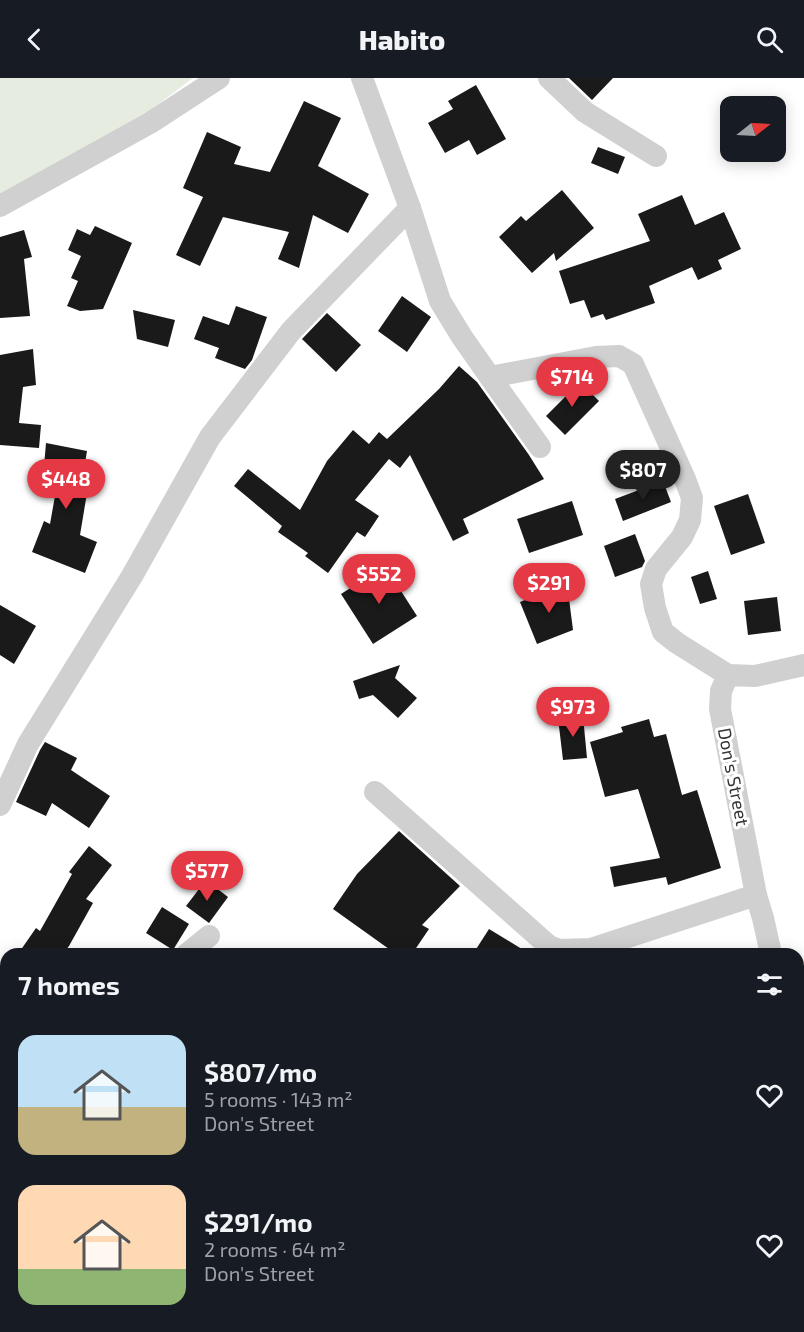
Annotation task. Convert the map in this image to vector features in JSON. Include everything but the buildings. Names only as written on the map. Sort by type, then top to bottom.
[{"type":"street","points":[[0,206],[150,123],[219,78]]},
{"type":"street","points":[[362,78],[410,208],[440,301],[462,337],[540,447]]},
{"type":"street","points":[[549,78],[585,112],[656,156]]},
{"type":"street","points":[[0,805],[28,744],[132,576],[210,438],[291,331],[410,208]]},
{"type":"street","points":[[490,377],[596,357],[619,356],[633,364],[692,498],[690,520],[682,537],[656,568],[651,584],[655,608],[663,632],[676,643],[728,675],[755,676],[804,665]]},
{"type":"street","name":"Don's Street","points":[[728,675],[721,691],[720,709],[756,895],[764,918],[770,948]]},
{"type":"street","points":[[375,792],[549,946],[554,948]]},
{"type":"street","points":[[594,948],[756,895]]},
{"type":"street","points":[[194,948],[209,936]]},
{"type":"shaded area","points":[[0,78],[193,78],[128,127],[0,204]]}]
